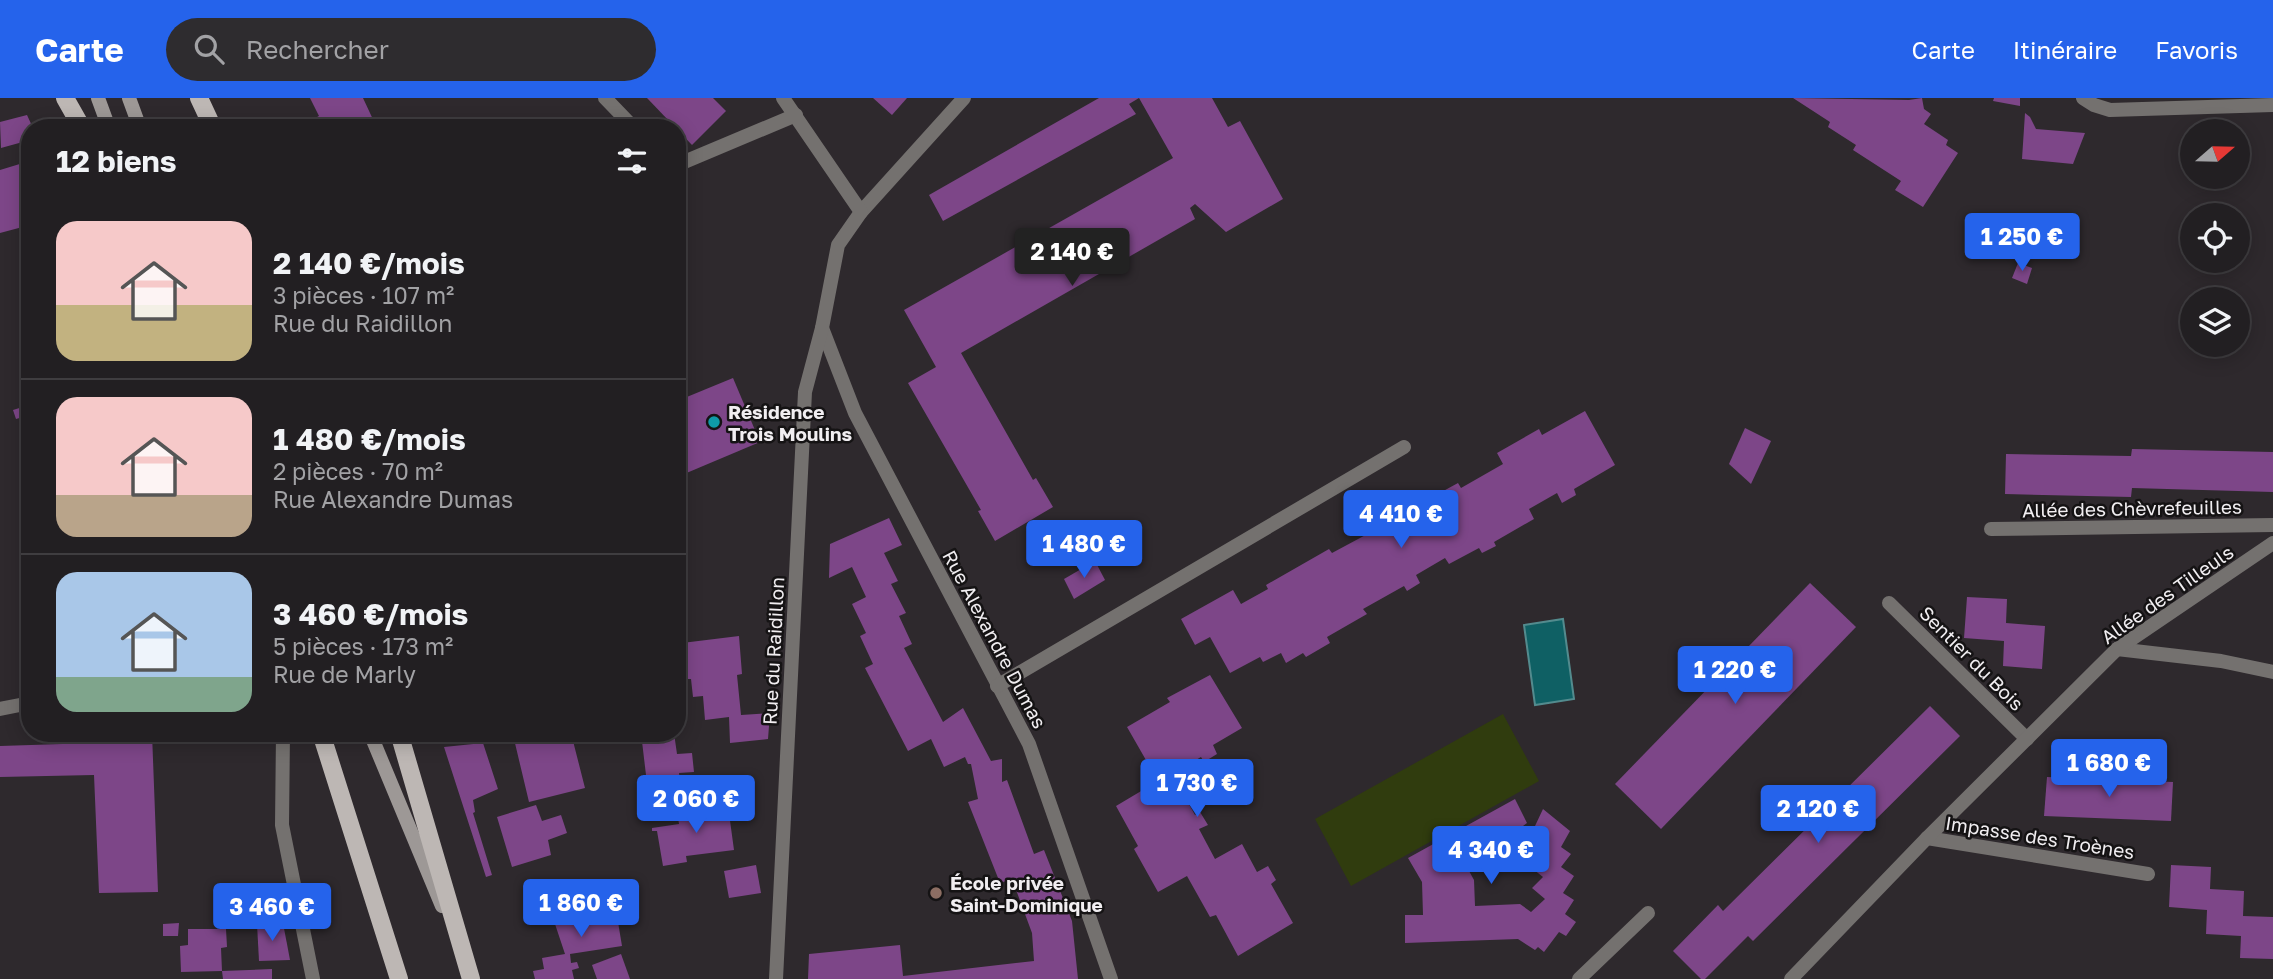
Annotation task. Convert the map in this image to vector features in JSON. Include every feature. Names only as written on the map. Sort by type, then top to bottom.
[{"type":"main road","points":[[65,98],[77,119]]},
{"type":"main road","points":[[99,98],[106,119]]},
{"type":"main road","points":[[129,98],[137,119]]},
{"type":"main road","points":[[200,98],[209,119]]},
{"type":"main road","points":[[323,742],[399,979]]},
{"type":"main road","points":[[374,742],[463,956]]},
{"type":"main road","points":[[402,742],[471,979]]},
{"type":"street","points":[[605,98],[625,119]]},
{"type":"street","points":[[783,98],[861,212],[964,98]]},
{"type":"street","points":[[2083,98],[2110,110],[2273,105]]},
{"type":"street","points":[[686,161],[796,115]]},
{"type":"street","name":"Rue du Raidillon","points":[[776,979],[805,392],[822,328],[838,245],[861,212]]},
{"type":"street","name":"Rue Alexandre Dumas","points":[[822,328],[855,413],[1029,744],[1111,979]]},
{"type":"street","points":[[998,686],[1404,447]]},
{"type":"street","name":"Allée des Chèvrefeuilles","points":[[1991,529],[2273,525]]},
{"type":"street","name":"Allée des Tilleuls","points":[[1791,979],[1927,838],[2117,649],[2273,543]]},
{"type":"street","name":"Sentier du Bois","points":[[1889,603],[2027,739]]},
{"type":"street","points":[[2117,649],[2221,661],[2273,672]]},
{"type":"street","points":[[0,709],[21,705]]},
{"type":"street","points":[[283,742],[282,825],[313,979]]},
{"type":"street","name":"Impasse des Troènes","points":[[1927,838],[2148,874]]},
{"type":"street","points":[[1579,979],[1648,913]]},
{"type":"green space","points":[[1503,714],[1539,781],[1351,886],[1315,819]]},
{"type":"water","points":[[1563,619],[1574,699],[1535,705],[1524,625]]},
{"type":"building","points":[[310,98],[363,98],[373,119],[313,119],[319,116]]},
{"type":"building","points":[[647,98],[713,98],[726,111],[692,145],[686,139],[686,119],[667,119]]},
{"type":"building","points":[[873,98],[907,98],[892,115]]},
{"type":"building","points":[[1099,98],[1139,98],[1129,104],[1136,114],[943,221],[929,195]]},
{"type":"building","points":[[1139,98],[1212,98],[1228,127],[1240,121],[1283,199],[1226,232],[1195,204],[1190,208],[1195,219],[961,353],[1033,480],[1036,478],[1053,507],[995,541],[978,511],[981,510],[908,383],[936,367],[904,310],[1173,158]]},
{"type":"building","points":[[1793,98],[1922,98],[1924,109],[1931,114],[1924,124],[1948,140],[1946,145],[1958,153],[1923,207],[1895,190],[1901,181],[1853,150],[1856,145],[1828,127],[1830,122]]},
{"type":"building","points":[[1994,98],[2020,98],[2020,106],[1993,101]]},
{"type":"building","points":[[2025,113],[2036,129],[2085,133],[2073,164],[2022,159]]},
{"type":"building","points":[[27,115],[29,119],[21,119],[21,142],[1,148],[0,122]]},
{"type":"building","points":[[21,164],[21,227],[0,233],[0,170]]},
{"type":"building","points":[[2018,263],[2032,268],[2027,284],[2012,278]]},
{"type":"building","name":"Résidence Trois Moulins","points":[[733,378],[760,442],[686,473],[686,397]]},
{"type":"building","points":[[21,408],[21,418],[16,419],[13,410]]},
{"type":"building","points":[[1585,411],[1615,465],[1574,489],[1576,495],[1562,503],[1557,493],[1529,509],[1534,519],[1494,542],[1496,546],[1482,553],[1479,548],[1449,564],[1445,558],[1416,575],[1420,583],[1407,591],[1404,586],[1363,609],[1367,614],[1327,637],[1330,643],[1306,657],[1303,653],[1286,663],[1281,653],[1263,662],[1260,657],[1230,673],[1210,637],[1195,645],[1181,619],[1233,590],[1241,604],[1268,589],[1266,585],[1329,549],[1332,553],[1373,531],[1370,526],[1412,502],[1414,507],[1458,483],[1461,488],[1503,464],[1497,453],[1539,429],[1542,435]]},
{"type":"building","points":[[1745,428],[1771,441],[1751,484],[1729,464]]},
{"type":"building","points":[[2132,449],[2273,452],[2273,492],[2132,488],[2131,497],[2005,494],[2006,454],[2131,456]]},
{"type":"building","points":[[889,518],[902,545],[884,553],[898,581],[891,584],[906,613],[899,616],[912,644],[904,648],[943,722],[963,708],[991,761],[1002,759],[1002,782],[1007,780],[1034,854],[1044,850],[1072,921],[1078,979],[808,979],[809,954],[900,945],[903,976],[1034,961],[1032,933],[1012,879],[1000,883],[968,802],[978,799],[971,764],[968,764],[965,757],[944,767],[931,739],[908,751],[865,668],[873,664],[860,636],[866,633],[852,604],[866,597],[852,567],[829,578],[830,544]]},
{"type":"building","points":[[1095,561],[1105,580],[1074,599],[1064,579]]},
{"type":"building","points":[[1810,583],[1856,627],[1661,829],[1615,784]]},
{"type":"building","points":[[1967,597],[2007,599],[2006,623],[2045,626],[2042,669],[2003,666],[2004,641],[1964,638]]},
{"type":"building","points":[[739,636],[742,674],[737,675],[741,715],[770,713],[768,739],[730,743],[729,717],[705,720],[703,696],[693,697],[691,679],[686,679],[686,643]]},
{"type":"building","points":[[1210,675],[1242,728],[1213,745],[1217,754],[1204,762],[1201,757],[1172,774],[1195,815],[1200,812],[1208,825],[1199,829],[1215,859],[1242,844],[1257,872],[1268,866],[1276,880],[1271,884],[1293,923],[1238,956],[1216,915],[1210,917],[1187,876],[1158,892],[1134,849],[1138,846],[1116,806],[1158,781],[1127,727],[1170,702],[1167,698]]},
{"type":"building","points":[[1930,706],[1960,736],[1753,941],[1748,936],[1705,979],[1701,979],[1673,951],[1718,905],[1723,911]]},
{"type":"building","points":[[152,742],[158,892],[99,893],[94,775],[0,777],[0,746]]},
{"type":"building","points":[[515,742],[573,742],[585,788],[529,802]]},
{"type":"building","points":[[642,742],[675,742],[677,754],[692,753],[694,772],[679,773],[681,788],[648,792],[643,775],[646,775]]},
{"type":"building","points":[[483,743],[498,789],[473,800],[473,813],[492,875],[486,877],[444,747]]},
{"type":"building","points":[[2047,777],[2173,782],[2171,821],[2044,816]]},
{"type":"building","points":[[1515,799],[1527,823],[1520,831],[1510,836],[1508,834],[1463,860],[1474,880],[1475,906],[1520,904],[1531,912],[1545,899],[1532,888],[1543,877],[1533,869],[1541,853],[1533,848],[1541,831],[1535,826],[1543,809],[1570,831],[1561,847],[1571,854],[1561,867],[1574,876],[1563,893],[1574,900],[1565,914],[1576,922],[1566,936],[1559,932],[1544,952],[1538,947],[1535,950],[1518,939],[1405,943],[1405,915],[1423,915],[1422,882],[1408,858]]},
{"type":"building","points":[[536,805],[542,821],[561,815],[567,833],[548,840],[551,855],[512,867],[497,817]]},
{"type":"building","points":[[728,806],[734,850],[686,856],[687,862],[663,866],[657,831],[652,831],[652,828],[679,824],[677,811],[681,810],[682,814]]},
{"type":"building","points":[[756,865],[761,893],[729,898],[724,871]]},
{"type":"building","points":[[2171,865],[2211,867],[2210,889],[2244,891],[2243,916],[2273,917],[2273,959],[2240,958],[2241,936],[2206,934],[2207,910],[2169,907]]},
{"type":"building","points":[[615,904],[622,946],[570,954],[571,963],[577,962],[579,968],[572,970],[574,979],[535,979],[533,971],[544,969],[542,958],[565,954],[552,915]]},
{"type":"building","points":[[179,923],[178,936],[163,936],[163,924]]},
{"type":"building","points":[[283,923],[290,960],[259,961],[257,924]]},
{"type":"building","points":[[188,929],[226,929],[227,947],[221,948],[222,971],[181,972],[180,946],[188,945]]},
{"type":"building","points":[[621,954],[630,979],[597,979],[592,965]]},
{"type":"building","points":[[272,969],[272,979],[223,979],[222,971]]},
{"type":"place","name":"Résidence Trois Moulins","points":[[714,422]]},
{"type":"place","name":"École privée Saint-Dominique","points":[[936,893]]}]
